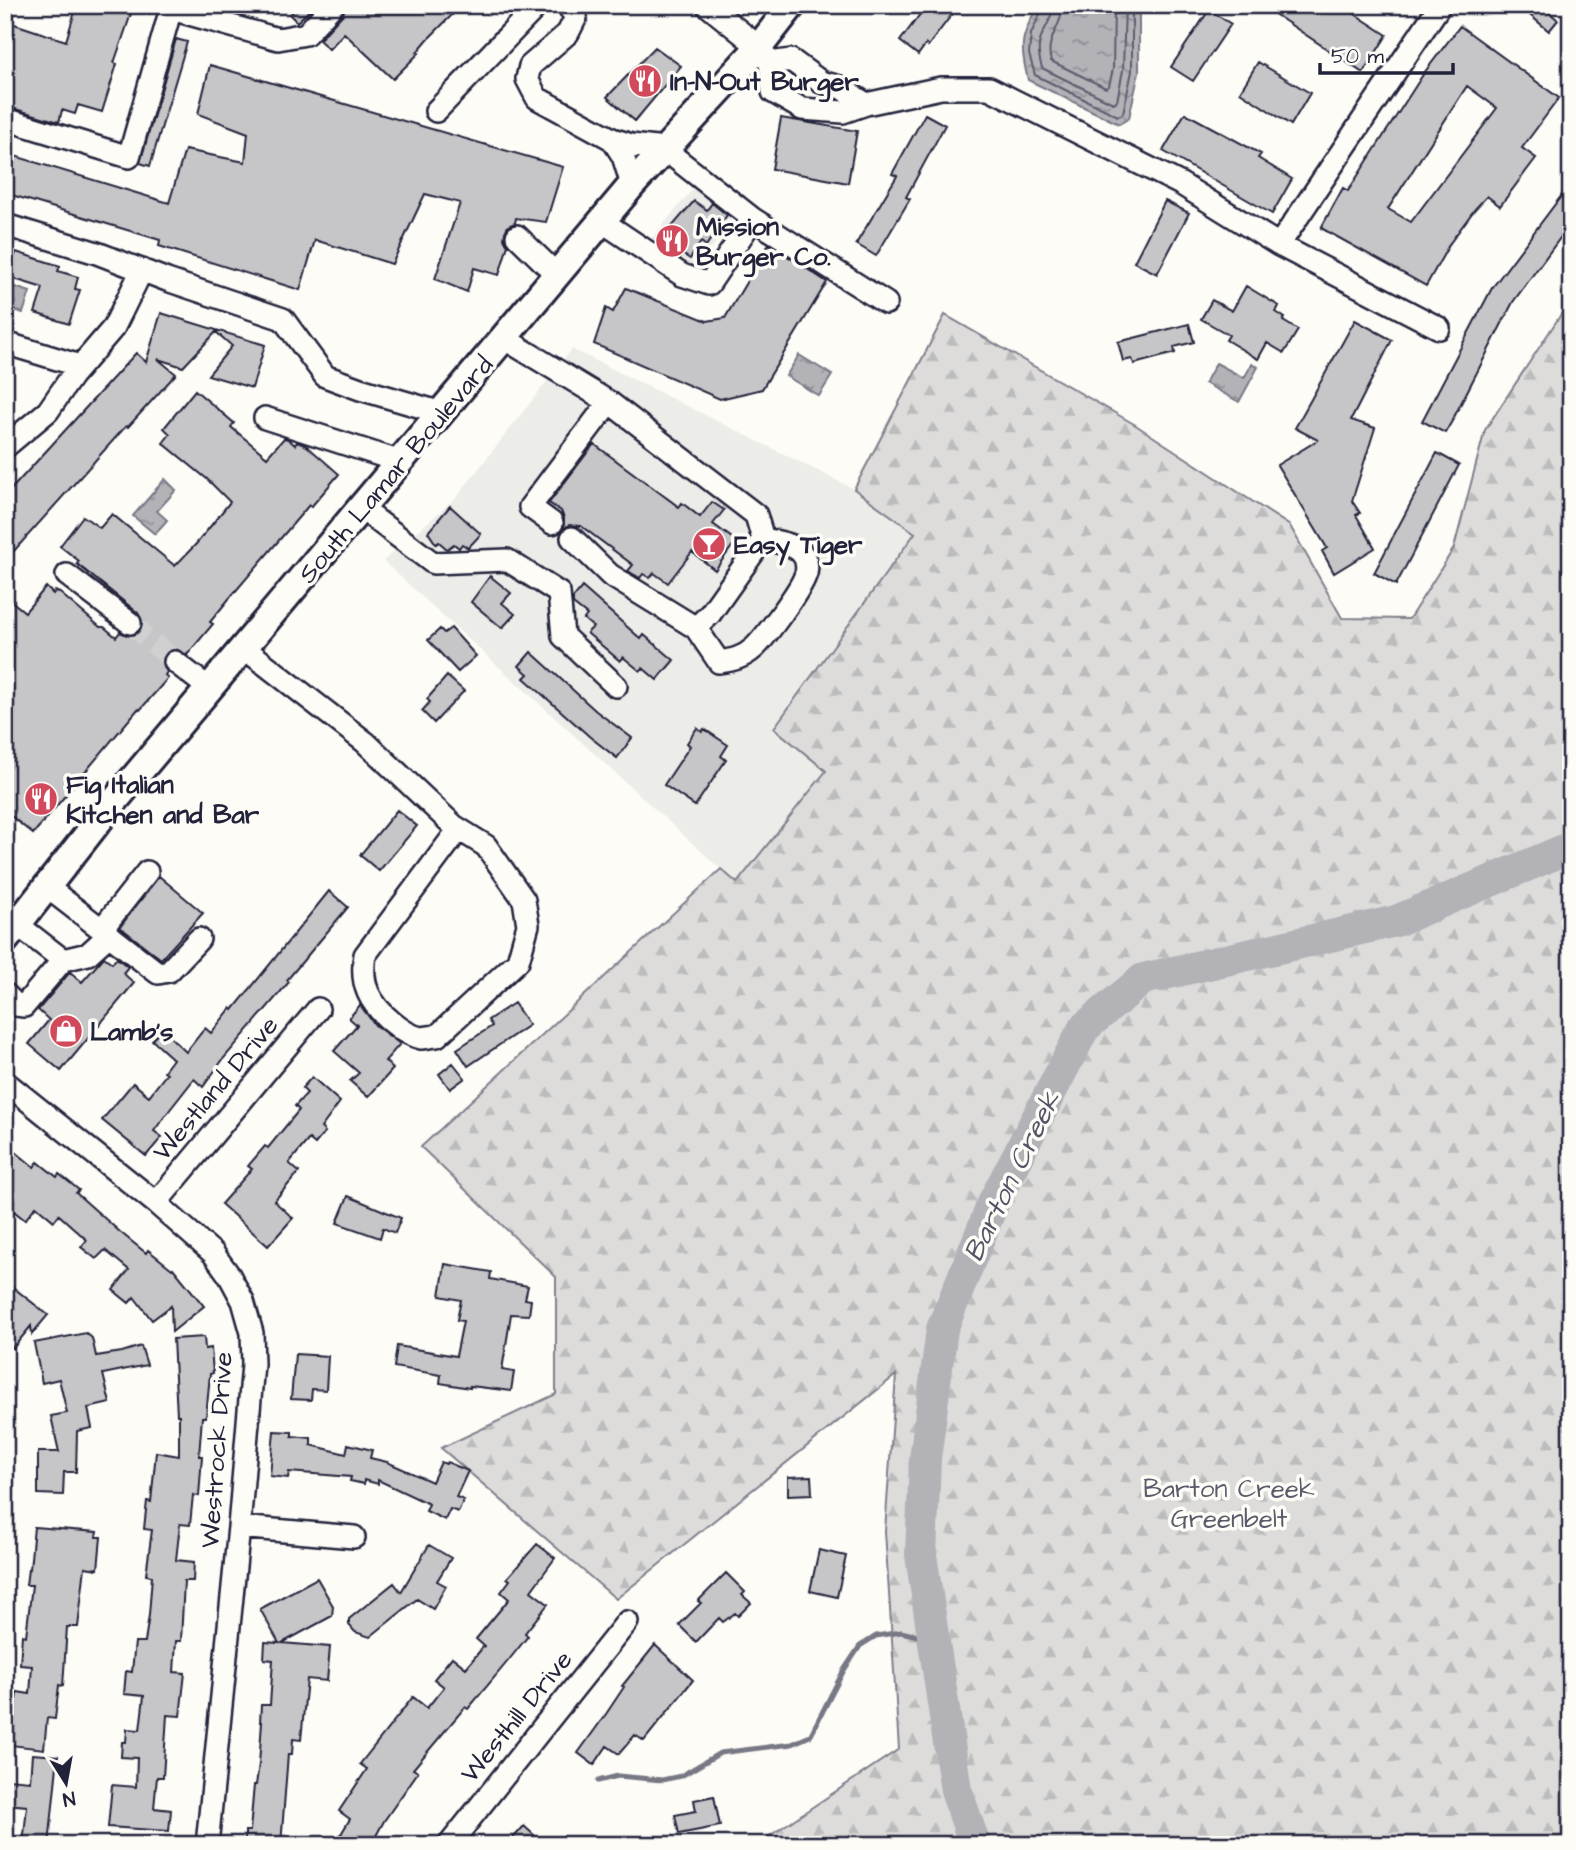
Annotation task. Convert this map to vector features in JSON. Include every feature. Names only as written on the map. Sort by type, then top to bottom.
[{"type":"main road","name":"South Lamar Boulevard","points":[[11,932],[107,810],[632,186],[664,149],[764,55],[792,5]]},
{"type":"street","points":[[5,119],[128,157],[172,7],[278,39],[306,34],[334,5]]},
{"type":"street","points":[[436,111],[537,5]]},
{"type":"street","points":[[567,5],[576,17],[568,33],[530,66],[527,79],[537,98],[612,139],[631,145],[664,149],[752,219],[886,303]]},
{"type":"street","points":[[707,5],[764,55],[791,60],[821,82],[840,87],[866,104]]},
{"type":"street","points":[[1279,245],[1440,5]]},
{"type":"street","points":[[764,55],[774,92],[802,109],[843,112],[866,104],[941,88],[989,88],[1181,184],[1279,245],[1438,328]]},
{"type":"street","points":[[612,139],[622,156],[632,186]]},
{"type":"street","points":[[603,222],[682,275],[709,284],[752,219]]},
{"type":"street","points":[[5,225],[97,253],[283,319],[325,376],[360,390],[442,413]]},
{"type":"street","points":[[517,236],[558,276]]},
{"type":"street","points":[[5,447],[48,411],[80,366],[114,327],[142,270]]},
{"type":"street","points":[[505,339],[609,402],[756,515],[763,539]]},
{"type":"street","points":[[5,343],[80,366]]},
{"type":"street","points":[[552,523],[530,507],[609,402]]},
{"type":"street","points":[[265,418],[401,462]]},
{"type":"street","points":[[362,509],[433,563],[507,561],[559,593],[563,636],[616,686]]},
{"type":"street","points":[[572,538],[610,575],[696,628],[719,662],[738,659],[755,648],[805,578],[807,568],[804,555],[794,546],[763,539]]},
{"type":"street","points":[[696,628],[710,614],[763,539]]},
{"type":"street","points":[[67,575],[130,623]]},
{"type":"street","points":[[244,648],[365,741],[459,829],[486,846],[524,900],[528,925],[517,961],[437,1035],[420,1038],[400,1028],[381,1013],[370,999],[363,980],[365,955],[459,829]]},
{"type":"street","points":[[176,662],[210,689]]},
{"type":"street","points":[[5,994],[16,1004],[24,1006],[62,960],[88,954],[147,872]]},
{"type":"street","points":[[47,887],[158,973],[169,971],[199,939]]},
{"type":"street","points":[[11,932],[62,960]]},
{"type":"street","name":"Westland Drive","points":[[156,1203],[318,1009]]},
{"type":"street","name":"Westrock Drive","points":[[5,1082],[156,1203],[213,1253],[243,1301],[252,1333],[253,1364],[239,1527],[207,1845]]},
{"type":"street","points":[[239,1527],[354,1537]]},
{"type":"street","name":"Westhill Drive","points":[[449,1845],[627,1622]]},
{"type":"shaded area","points":[[707,172],[747,196],[697,271],[648,243]]},
{"type":"shaded area","points":[[572,349],[854,489],[915,533],[774,728],[826,771],[737,884],[383,561],[456,498]]},
{"type":"green space","name":"Barton Creek Greenbelt","points":[[1571,299],[1571,1845],[756,1845],[899,1749],[885,1531],[896,1375],[616,1599],[441,1448],[556,1394],[556,1277],[421,1147],[721,869],[737,883],[826,771],[774,728],[915,533],[854,489],[945,315],[1134,424],[1290,526],[1342,618],[1409,619],[1454,548],[1485,430]]},
{"type":"water","points":[[1038,5],[1144,5],[1139,12],[1139,72],[1129,118],[1119,124],[1028,80],[1023,58],[1023,41]]},
{"type":"water","points":[[12,286],[30,292],[23,313],[5,307]]},
{"type":"water","points":[[799,355],[832,375],[819,396],[786,376]]},
{"type":"water","points":[[1216,363],[1244,378],[1252,364],[1258,367],[1239,402],[1205,383]]},
{"type":"water","points":[[165,479],[176,490],[157,511],[167,520],[155,534],[133,516]]},
{"type":"building","points":[[77,5],[134,5],[114,63],[117,64],[102,112],[78,105],[75,114],[62,110],[59,122],[5,106],[5,21],[66,41]]},
{"type":"building","points":[[298,5],[315,5],[297,22],[290,15]]},
{"type":"building","points":[[346,5],[368,5],[376,13],[384,5],[462,5],[393,79],[344,33],[329,49],[319,40],[343,14]]},
{"type":"building","points":[[927,5],[959,5],[918,55],[900,41]]},
{"type":"building","points":[[1261,5],[1341,5],[1387,35],[1363,73]]},
{"type":"building","points":[[1518,5],[1541,5],[1558,20],[1549,31]]},
{"type":"building","points":[[1209,10],[1231,24],[1193,81],[1171,67]]},
{"type":"building","points":[[1460,26],[1559,98],[1522,148],[1536,158],[1500,206],[1487,196],[1475,209],[1450,243],[1426,286],[1321,228],[1343,188],[1348,191],[1424,73]],"holes":[[[1467,86],[1497,108],[1411,222],[1388,209]]]},
{"type":"building","points":[[176,39],[187,42],[150,166],[140,163]]},
{"type":"building","name":"In-N-Out Burger","points":[[655,47],[681,66],[635,121],[607,97]]},
{"type":"building","points":[[1258,62],[1310,93],[1291,125],[1240,92]]},
{"type":"building","points":[[210,65],[563,167],[546,222],[516,218],[515,223],[508,226],[505,232],[504,239],[508,245],[499,275],[474,268],[467,292],[435,279],[460,203],[425,194],[392,264],[315,240],[300,290],[159,246],[160,240],[5,193],[5,153],[169,203],[185,150],[245,162],[248,133],[198,114]]},
{"type":"building","points":[[1185,113],[1261,154],[1258,158],[1292,179],[1272,214],[1163,151]]},
{"type":"building","points":[[925,114],[945,125],[906,197],[910,199],[876,256],[856,244],[897,176],[892,174]]},
{"type":"building","points":[[781,118],[857,131],[848,183],[772,169]]},
{"type":"building","points":[[1571,183],[1571,223],[1513,302],[1445,433],[1422,421],[1492,288]]},
{"type":"building","points":[[694,201],[707,210],[712,203],[727,215],[706,246],[701,242],[690,259],[682,254],[680,258],[658,243]]},
{"type":"building","points":[[1165,201],[1189,213],[1157,274],[1134,262]]},
{"type":"building","points":[[769,244],[827,282],[762,389],[720,399],[594,344],[606,308],[613,312],[626,288],[707,321],[725,318]]},
{"type":"building","points":[[16,252],[60,266],[58,271],[78,277],[75,289],[80,290],[69,324],[35,313],[43,288],[8,277]]},
{"type":"building","points":[[1246,286],[1279,306],[1276,312],[1285,318],[1283,321],[1298,330],[1284,353],[1267,343],[1258,359],[1226,340],[1229,335],[1201,319],[1212,300],[1232,311]]},
{"type":"building","points":[[161,313],[265,345],[252,388],[208,375],[232,346],[216,332],[183,367],[158,359],[176,374],[5,561],[5,496],[136,353],[146,362]]},
{"type":"building","points":[[1355,320],[1392,340],[1351,420],[1375,428],[1352,501],[1360,513],[1356,515],[1375,548],[1334,573],[1322,551],[1327,548],[1277,465],[1318,440],[1295,428]]},
{"type":"building","points":[[1189,324],[1194,342],[1174,347],[1175,353],[1134,364],[1132,359],[1123,361],[1118,342]]},
{"type":"building","points":[[195,390],[234,423],[231,427],[267,457],[284,438],[295,445],[297,442],[307,446],[339,474],[228,600],[210,622],[213,624],[187,655],[176,649],[165,654],[162,661],[168,678],[140,710],[138,709],[33,834],[5,811],[5,596],[25,612],[46,587],[53,594],[55,591],[60,593],[116,637],[120,632],[129,636],[140,631],[143,624],[138,613],[77,564],[79,561],[60,546],[83,516],[100,528],[112,514],[175,566],[197,543],[230,502],[163,443],[170,434],[164,428]]},
{"type":"building","points":[[594,444],[679,507],[682,503],[700,517],[712,502],[724,510],[713,524],[736,541],[715,570],[692,552],[668,583],[654,573],[650,578],[643,574],[640,578],[628,571],[633,565],[581,526],[569,525],[564,528],[561,511],[549,503]]},
{"type":"building","points":[[1437,453],[1459,465],[1396,585],[1374,573]]},
{"type":"building","points":[[450,506],[481,534],[468,548],[462,544],[459,548],[454,544],[447,549],[439,542],[436,544],[428,532]]},
{"type":"building","points":[[490,576],[511,593],[502,603],[515,614],[502,628],[471,602]]},
{"type":"building","points":[[582,587],[641,639],[644,635],[674,660],[657,680],[623,657],[620,661],[587,633],[593,627],[584,619],[587,615],[573,604],[573,598]]},
{"type":"building","points":[[451,628],[476,656],[458,672],[428,640],[440,629],[444,633]]},
{"type":"building","points":[[531,652],[596,711],[632,738],[617,758],[524,678],[528,674],[519,666]]},
{"type":"building","points":[[447,676],[464,691],[434,723],[422,711],[430,702],[427,699]]},
{"type":"building","points":[[697,728],[702,732],[704,729],[728,745],[721,756],[726,760],[695,806],[664,785],[690,746],[687,743]]},
{"type":"building","points":[[397,810],[417,826],[379,871],[360,855]]},
{"type":"building","points":[[159,876],[203,913],[161,959],[120,927]]},
{"type":"building","points":[[329,891],[348,907],[203,1087],[194,1079],[154,1131],[162,1137],[146,1156],[102,1120],[133,1083],[149,1096],[167,1073],[164,1071],[173,1059],[152,1040],[162,1029],[186,1052],[205,1028],[211,1033],[231,1008],[233,1010]]},
{"type":"building","points":[[104,957],[112,963],[117,958],[128,967],[123,973],[134,983],[61,1071],[29,1044],[49,1020],[38,1010],[70,972],[82,982]]},
{"type":"building","points":[[514,1003],[529,1025],[468,1066],[457,1049],[492,1026],[488,1020]]},
{"type":"building","points":[[360,1005],[375,1025],[400,1044],[385,1061],[393,1069],[368,1097],[350,1081],[359,1073],[334,1051],[357,1025],[349,1018]]},
{"type":"building","points":[[453,1063],[465,1078],[450,1089],[439,1074]]},
{"type":"building","points":[[312,1077],[340,1102],[321,1128],[325,1132],[315,1144],[309,1139],[289,1163],[299,1172],[274,1201],[293,1218],[268,1246],[221,1204],[252,1169],[248,1166],[265,1146],[268,1148],[299,1110],[295,1106],[307,1093],[302,1088]]},
{"type":"building","points":[[5,1143],[34,1167],[38,1162],[79,1190],[76,1193],[120,1232],[146,1253],[148,1250],[173,1268],[204,1306],[172,1332],[171,1306],[152,1320],[134,1297],[129,1303],[113,1290],[129,1270],[105,1250],[96,1259],[81,1247],[87,1240],[59,1215],[54,1221],[36,1206],[25,1220],[5,1204]]},
{"type":"building","points":[[348,1196],[401,1218],[395,1233],[383,1228],[380,1238],[337,1223]]},
{"type":"building","points":[[445,1264],[491,1272],[490,1279],[528,1286],[525,1299],[531,1300],[529,1315],[511,1314],[502,1370],[514,1372],[511,1391],[440,1383],[441,1375],[394,1367],[397,1346],[456,1356],[463,1321],[457,1320],[461,1300],[440,1296]]},
{"type":"building","points":[[5,1281],[48,1315],[32,1334],[31,1326],[13,1348],[5,1342]]},
{"type":"building","points":[[86,1333],[92,1338],[96,1356],[141,1346],[147,1365],[103,1374],[110,1403],[88,1408],[92,1428],[77,1431],[76,1472],[64,1472],[63,1495],[38,1494],[38,1452],[59,1452],[51,1416],[67,1413],[59,1379],[42,1383],[34,1343]]},
{"type":"building","points":[[204,1337],[205,1349],[211,1348],[213,1373],[210,1374],[206,1417],[202,1417],[199,1496],[193,1495],[190,1525],[180,1524],[176,1560],[194,1562],[193,1581],[184,1581],[181,1641],[176,1641],[174,1672],[185,1673],[180,1716],[167,1715],[163,1777],[157,1777],[154,1808],[171,1810],[169,1831],[108,1827],[112,1785],[136,1787],[137,1758],[121,1757],[122,1742],[126,1742],[127,1729],[140,1730],[144,1696],[124,1694],[126,1671],[132,1672],[135,1642],[145,1642],[149,1615],[152,1576],[146,1575],[152,1530],[144,1529],[147,1501],[151,1502],[156,1452],[179,1456],[173,1339]]},
{"type":"building","points":[[295,1354],[328,1356],[326,1390],[312,1389],[311,1400],[291,1399]]},
{"type":"building","points":[[274,1431],[292,1432],[292,1436],[311,1438],[311,1445],[346,1454],[348,1444],[372,1450],[370,1458],[387,1462],[432,1482],[441,1462],[447,1462],[468,1471],[456,1497],[464,1500],[458,1512],[450,1509],[445,1520],[426,1511],[429,1504],[378,1480],[378,1484],[364,1480],[364,1484],[350,1481],[351,1477],[289,1472],[288,1478],[270,1476]]},
{"type":"building","points":[[811,1476],[812,1494],[788,1495],[788,1477]]},
{"type":"building","points":[[34,1527],[97,1532],[96,1537],[101,1537],[98,1569],[85,1567],[78,1627],[67,1627],[63,1686],[59,1685],[55,1719],[47,1718],[44,1749],[10,1745],[17,1692],[30,1694],[32,1666],[20,1665],[22,1635],[26,1636],[32,1585],[26,1585]]},
{"type":"building","points":[[537,1544],[555,1558],[531,1591],[548,1604],[525,1633],[528,1636],[508,1661],[413,1769],[418,1772],[371,1845],[357,1845],[341,1834],[350,1819],[339,1811],[367,1769],[360,1764],[413,1697],[427,1708],[444,1687],[434,1679],[452,1657],[466,1668],[484,1646],[476,1639],[509,1599],[501,1592],[510,1580],[507,1578]]},
{"type":"building","points":[[429,1545],[451,1558],[437,1581],[446,1586],[433,1609],[417,1599],[370,1637],[355,1632],[349,1625],[349,1619],[394,1583],[401,1592]]},
{"type":"building","points":[[819,1550],[846,1556],[837,1597],[810,1591]]},
{"type":"building","points":[[726,1573],[745,1592],[742,1595],[751,1603],[738,1616],[735,1613],[723,1622],[719,1618],[696,1642],[679,1625]]},
{"type":"building","points":[[317,1578],[333,1606],[332,1616],[282,1643],[330,1647],[327,1681],[307,1679],[301,1740],[293,1739],[292,1754],[288,1754],[281,1845],[245,1845],[245,1831],[250,1831],[254,1785],[259,1764],[261,1705],[270,1705],[273,1660],[264,1659],[265,1642],[279,1643],[260,1609]]},
{"type":"building","points":[[655,1645],[693,1680],[644,1741],[635,1735],[619,1754],[607,1746],[594,1765],[578,1753],[624,1687],[622,1686]]},
{"type":"building","points":[[32,1754],[58,1756],[49,1845],[23,1845],[27,1806],[6,1804],[8,1779],[30,1781]]},
{"type":"building","points":[[714,1796],[720,1826],[679,1834],[675,1815],[696,1811],[694,1800]]},
{"type":"building","points":[[524,1826],[545,1845],[507,1845]]},
{"type":"waterway","name":"Barton Creek","points":[[975,1845],[956,1790],[921,1555],[925,1459],[942,1329],[994,1201],[1084,1028],[1143,979],[1396,921],[1571,847]]},
{"type":"waterway","points":[[598,1781],[618,1776],[662,1780],[681,1776],[720,1753],[792,1744],[810,1736],[844,1670],[860,1646],[876,1636],[901,1632],[934,1640]]},
{"type":"tunnel","points":[[130,623],[175,662]]},
{"type":"place","name":"In-N-Out Burger","points":[[645,81]]},
{"type":"place","name":"Mission Burger Co.","points":[[672,241]]},
{"type":"place","name":"Easy Tiger","points":[[709,544]]},
{"type":"place","name":"Fig Italian Kitchen and Bar","points":[[41,799]]},
{"type":"place","name":"Lamb's","points":[[66,1031]]}]
